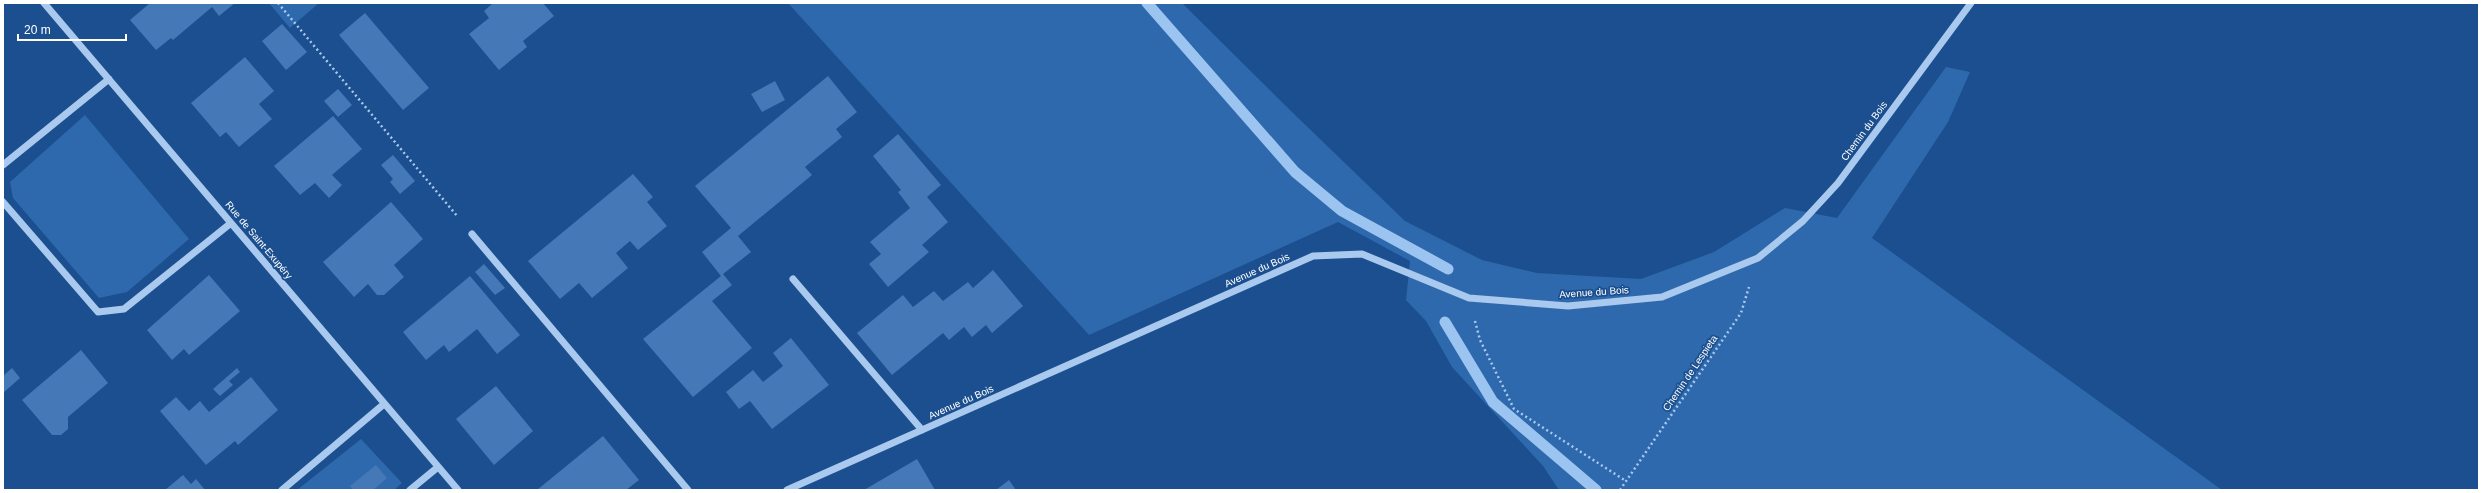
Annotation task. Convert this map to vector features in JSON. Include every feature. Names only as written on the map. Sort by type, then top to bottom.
[{"type":"street","name":"Rue de Saint-Exupéry","points":[[44,3],[458,490]]},
{"type":"street","name":"Chemin du Bois","points":[[1758,258],[1803,221],[1838,183],[1971,3]]},
{"type":"street","points":[[3,165],[109,79]]},
{"type":"street","points":[[3,202],[98,312],[124,309],[232,223]]},
{"type":"street","points":[[472,234],[688,490]]},
{"type":"street","name":"Avenue du Bois","points":[[789,490],[1313,256],[1362,254],[1469,298],[1568,306],[1662,296],[1758,258]]},
{"type":"street","points":[[793,279],[922,430]]},
{"type":"street","points":[[282,490],[384,404]]},
{"type":"street","points":[[410,490],[438,467]]},
{"type":"path","points":[[278,3],[472,234]]},
{"type":"path","name":"Chemin de Lespieta","points":[[1620,490],[1741,313],[1758,258]]},
{"type":"path","points":[[1469,298],[1480,340],[1514,409],[1626,481]]},
{"type":"shaded area","points":[[269,3],[319,3],[290,28]]},
{"type":"shaded area","points":[[788,3],[1182,3],[1405,221],[1482,260],[1537,273],[1641,279],[1714,252],[1785,208],[1837,218],[1946,67],[1970,72],[1948,122],[1872,238],[2222,490],[1559,490],[1543,466],[1452,367],[1426,321],[1406,300],[1410,261],[1338,222],[1089,335]]},
{"type":"shaded area","points":[[85,115],[189,239],[127,292],[99,298],[13,198],[10,182]]},
{"type":"shaded area","points":[[361,439],[402,483],[394,490],[297,490]]},
{"type":"building","points":[[150,3],[235,3],[219,16],[212,7],[173,40],[171,38],[156,50],[130,20]]},
{"type":"building","points":[[493,3],[543,3],[554,16],[523,41],[527,47],[499,70],[469,34],[489,18],[484,11]]},
{"type":"building","points":[[365,13],[429,88],[403,110],[339,35]]},
{"type":"building","points":[[282,24],[307,52],[286,70],[262,41]]},
{"type":"building","points":[[245,57],[274,91],[259,104],[272,119],[239,147],[226,132],[220,137],[191,103]]},
{"type":"building","points":[[828,76],[857,112],[836,129],[842,137],[805,167],[812,175],[738,236],[751,252],[723,274],[732,285],[712,301],[752,348],[693,397],[643,339],[721,276],[702,252],[731,228],[695,186]]},
{"type":"building","points":[[775,81],[785,100],[762,112],[751,94]]},
{"type":"building","points":[[338,89],[352,105],[338,117],[324,101]]},
{"type":"building","points":[[333,116],[362,149],[332,175],[342,185],[329,198],[315,183],[300,195],[274,166]]},
{"type":"building","points":[[898,134],[941,185],[927,197],[948,222],[922,245],[929,252],[888,287],[869,264],[881,254],[870,242],[910,208],[898,192],[901,190],[873,156]]},
{"type":"building","points":[[393,155],[415,181],[400,194],[390,182],[393,179],[381,165]]},
{"type":"building","points":[[633,174],[653,197],[647,202],[667,226],[638,250],[630,241],[616,253],[628,268],[592,298],[579,283],[560,299],[528,261]]},
{"type":"building","points":[[391,202],[423,239],[394,265],[404,277],[384,295],[377,295],[368,284],[354,297],[323,262]]},
{"type":"building","points":[[484,264],[505,288],[495,295],[475,272]]},
{"type":"building","points":[[993,270],[1023,306],[992,333],[986,325],[972,337],[964,327],[949,340],[943,333],[892,375],[857,333],[903,295],[913,307],[934,291],[943,301],[968,282],[973,288]]},
{"type":"building","points":[[209,275],[240,311],[189,355],[184,349],[172,360],[147,330]]},
{"type":"building","points":[[470,276],[520,335],[497,354],[477,329],[449,352],[444,345],[426,360],[403,332]]},
{"type":"building","points":[[791,338],[829,385],[772,429],[750,401],[739,409],[726,392],[753,370],[763,382],[783,366],[773,353]]},
{"type":"building","points":[[81,350],[108,383],[68,417],[68,429],[61,435],[52,435],[22,400]]},
{"type":"building","points":[[12,368],[20,378],[3,393],[3,376]]},
{"type":"building","points":[[237,368],[240,372],[229,381],[233,385],[220,396],[213,389]]},
{"type":"building","points":[[251,377],[278,410],[238,445],[235,441],[206,465],[160,411],[176,397],[189,411],[200,401],[209,412]]},
{"type":"building","points":[[496,386],[533,431],[494,465],[456,419]]},
{"type":"building","points":[[603,436],[639,480],[626,490],[537,490]]},
{"type":"building","points":[[917,459],[935,490],[864,490]]},
{"type":"building","points":[[376,465],[387,478],[373,490],[353,490],[350,486]]},
{"type":"building","points":[[183,475],[191,484],[196,479],[205,490],[165,490]]},
{"type":"building","points":[[1009,480],[1016,490],[996,490]]},
{"type":"waterway","points":[[1147,3],[1295,172],[1342,211],[1448,269]]},
{"type":"waterway","points":[[1445,322],[1493,402],[1596,490]]}]
